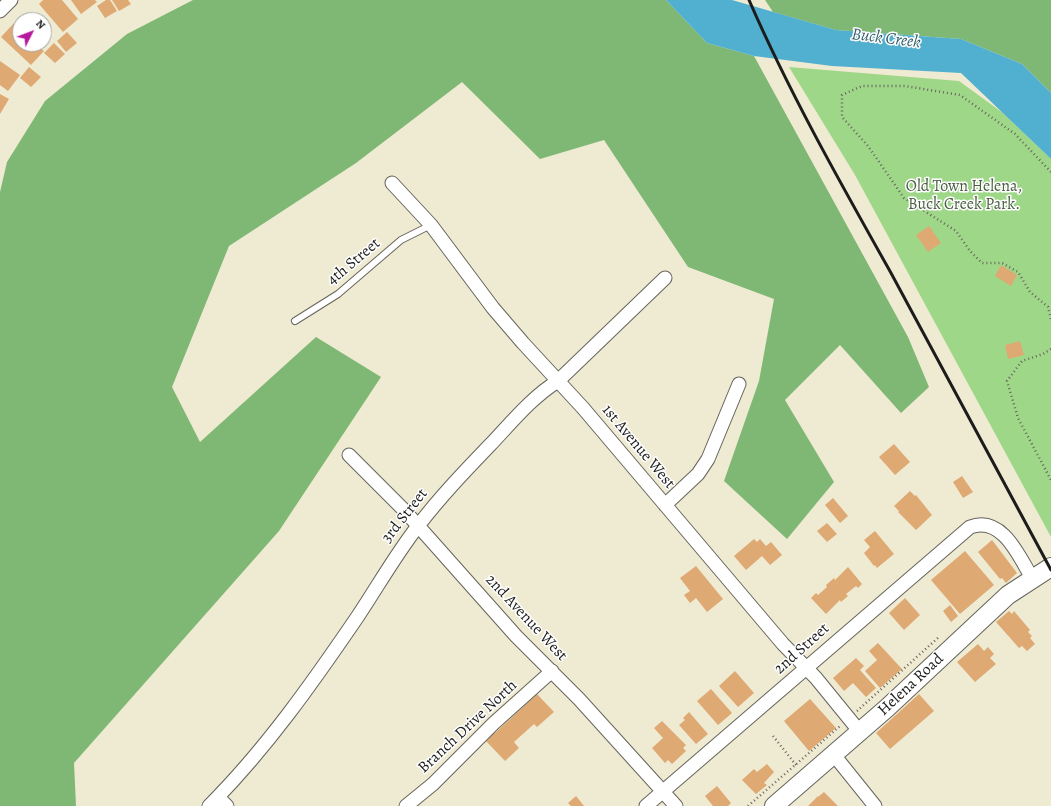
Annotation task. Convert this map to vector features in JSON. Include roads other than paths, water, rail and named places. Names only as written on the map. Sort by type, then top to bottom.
[{"type":"main road","name":"Helena Road","points":[[774,806],[834,755],[854,726],[989,612],[1032,578],[1051,567]]},
{"type":"street","points":[[0,11],[11,0]]},
{"type":"street","name":"1st Avenue West","points":[[392,183],[431,225],[493,308],[816,678],[854,726]]},
{"type":"street","name":"3rd Street","points":[[218,803],[302,696],[358,615],[388,566],[450,486],[548,387],[558,381],[665,278]]},
{"type":"street","points":[[665,504],[693,479],[708,459],[739,384]]},
{"type":"street","name":"2nd Avenue West","points":[[349,455],[418,526],[516,636],[552,671],[676,806]]},
{"type":"street","name":"2nd Street","points":[[646,806],[963,531],[977,524],[992,526],[1006,538],[1032,578]]},
{"type":"street","name":"Branch Drive North","points":[[406,806],[433,784],[494,723],[552,671]]},
{"type":"street","points":[[834,755],[875,806]]},
{"type":"lane","name":"4th Street","points":[[295,321],[338,294],[401,240],[431,225]]},
{"type":"water","name":"Buck Creek","points":[[666,0],[732,0],[836,30],[961,39],[1022,64],[1051,93],[1051,159],[961,73],[832,66],[754,56],[707,43]]},
{"type":"railway","points":[[749,0],[781,70],[835,172],[1051,570]]},
{"type":"park label","name":"Old Town Helena, Buck Creek Park.","points":[[964,196]]}]
